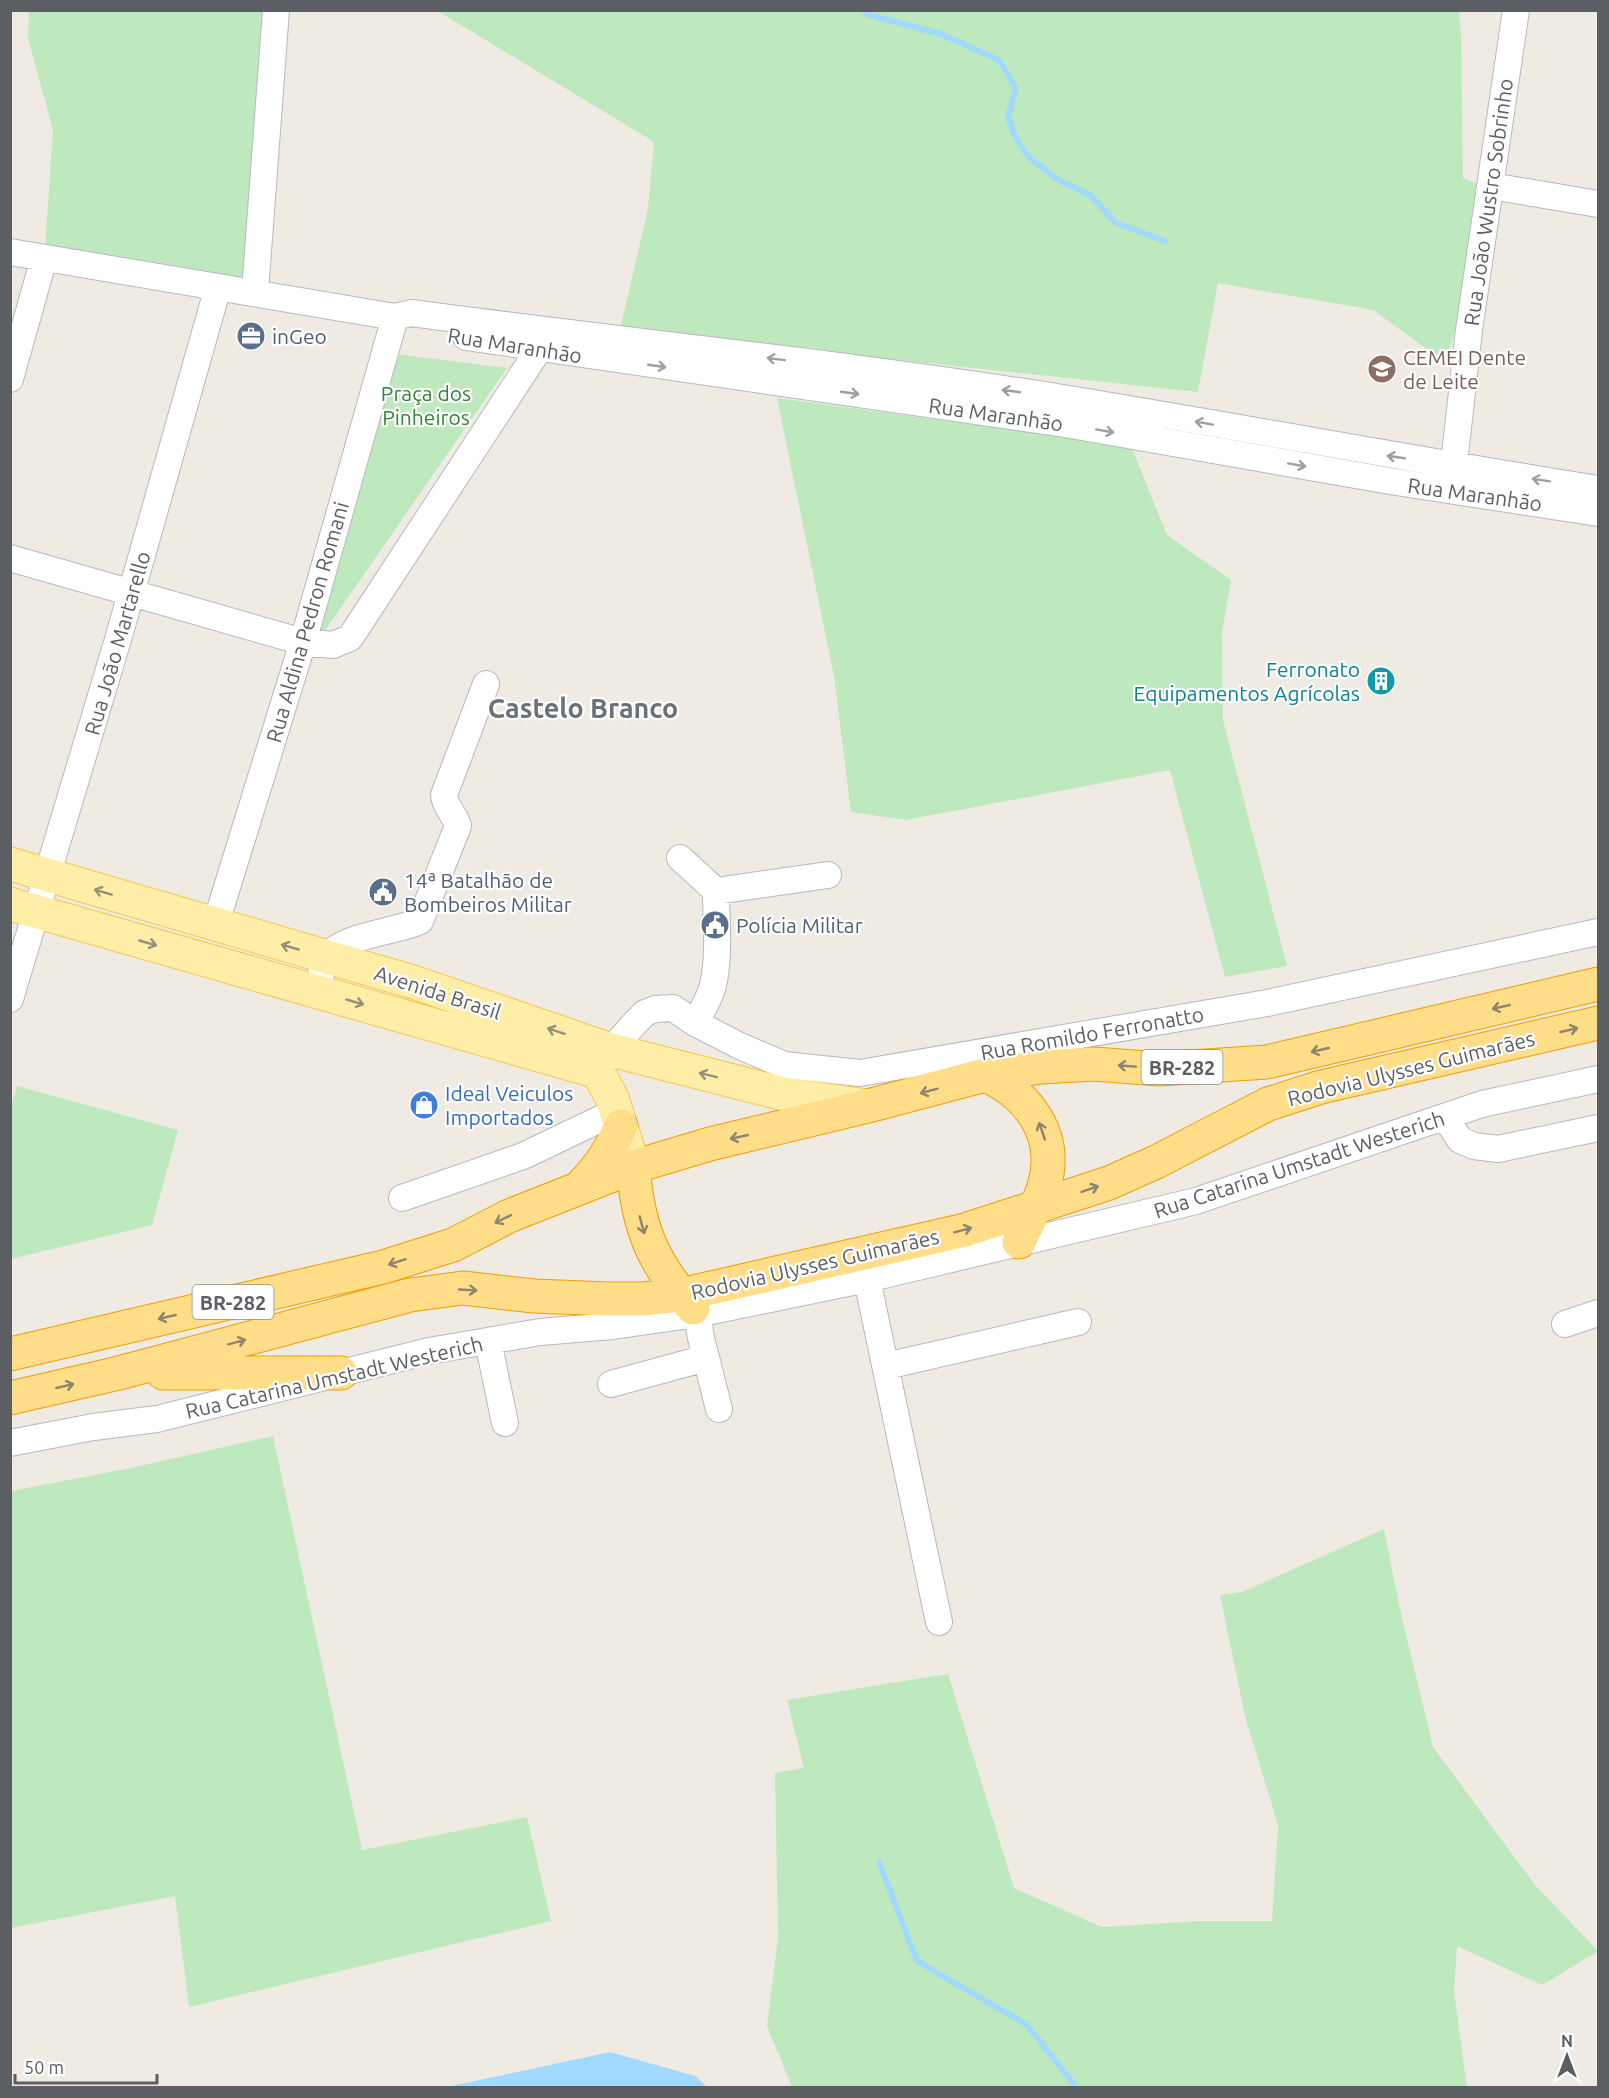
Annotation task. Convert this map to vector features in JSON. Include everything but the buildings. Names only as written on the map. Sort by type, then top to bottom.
[{"type":"highway","name":"Rodovia Ulysses Guimarães","points":[[10,1354],[383,1267],[453,1245],[509,1216],[633,1167],[710,1144],[985,1075],[1041,1067],[1094,1064],[1159,1069],[1267,1062],[1599,984]]},
{"type":"highway","name":"Rodovia Ulysses Guimarães","points":[[10,1398],[119,1373],[410,1295],[463,1288],[534,1296],[644,1299],[689,1304],[965,1230],[1109,1183],[1156,1162],[1268,1104],[1321,1086],[1599,1023]]},
{"type":"highway","points":[[985,1075],[1002,1083],[1022,1098],[1035,1115],[1044,1133],[1048,1157],[1045,1183],[1018,1242]]},
{"type":"highway","points":[[581,1187],[600,1166],[611,1149],[619,1119]]},
{"type":"highway","points":[[633,1167],[636,1202],[645,1236],[660,1267],[689,1304]]},
{"type":"highway","points":[[119,1373],[341,1373]]},
{"type":"main road","name":"Avenida Brasil","points":[[10,864],[215,926],[413,982],[604,1061]]},
{"type":"main road","name":"Avenida Brasil","points":[[24,908],[316,991],[604,1061],[784,1094],[868,1106]]},
{"type":"main road","points":[[604,1061],[606,1085],[633,1167]]},
{"type":"street","points":[[255,292],[276,10]]},
{"type":"street","name":"Rua João Wustro Sobrinho","points":[[1452,478],[1463,374],[1516,10]]},
{"type":"street","points":[[1491,186],[1599,204]]},
{"type":"street","name":"Rua Maranhão","points":[[10,252],[395,317],[411,313],[544,340],[1066,412],[1588,499]]},
{"type":"street","points":[[10,379],[44,258]]},
{"type":"street","name":"Rua João Martarello","points":[[10,999],[24,908],[49,876],[132,593],[218,286]]},
{"type":"street","name":"Rua Aldina Pedron Romani","points":[[215,926],[303,642],[395,317]]},
{"type":"street","points":[[10,558],[303,642],[333,645],[350,638],[544,340]]},
{"type":"street","points":[[316,991],[327,957],[347,943],[420,921],[458,826],[445,803],[444,795],[486,684]]},
{"type":"street","points":[[680,858],[716,891],[716,956],[713,985],[708,1000],[695,1023]]},
{"type":"street","points":[[716,891],[828,875]]},
{"type":"street","name":"Rua Romildo Ferronatto","points":[[604,1061],[645,1013],[655,1009],[673,1008],[695,1023],[784,1065],[860,1073],[1267,1003],[1599,932]]},
{"type":"street","name":"Rua Catarina Umstadt Westerich","points":[[10,1443],[93,1427],[157,1419],[429,1351],[540,1332],[613,1326],[689,1304],[867,1279],[1196,1201],[1482,1104],[1596,1086]]},
{"type":"street","points":[[1445,1117],[1460,1140],[1474,1146],[1498,1149],[1599,1128]]},
{"type":"street","points":[[402,1198],[524,1156],[619,1119]]},
{"type":"street","points":[[867,1279],[939,1622]]},
{"type":"street","points":[[689,1304],[719,1409]]},
{"type":"street","points":[[1565,1324],[1599,1313]]},
{"type":"street","points":[[886,1366],[1078,1322]]},
{"type":"street","points":[[488,1341],[505,1423]]},
{"type":"street","points":[[611,1384],[706,1358]]},
{"type":"green space","points":[[29,11],[267,11],[246,283],[45,249],[53,130],[28,38]]},
{"type":"green space","points":[[438,11],[1459,11],[1463,178],[1479,185],[1456,327],[1446,363],[1373,310],[1218,283],[1198,392],[620,330],[648,209],[654,142]]},
{"type":"green space","name":"Praça dos Pinheiros","points":[[395,354],[507,368],[324,632],[310,628]]},
{"type":"green space","points":[[777,398],[1131,446],[1167,535],[1231,580],[1222,633],[1223,720],[1287,966],[1225,977],[1170,770],[906,820],[851,812],[834,676]]},
{"type":"green space","points":[[17,1086],[178,1130],[152,1225],[11,1259],[10,1109]]},
{"type":"green space","points":[[273,1436],[362,1850],[527,1817],[551,1921],[189,2007],[175,1896],[11,1928],[11,1491],[131,1468]]},
{"type":"green space","points":[[1384,1529],[1399,1605],[1433,1747],[1535,1885],[1598,1951],[1542,1985],[1457,1946],[1454,1991],[1467,2087],[792,2087],[767,2026],[778,1937],[775,1773],[804,1768],[787,1700],[948,1674],[1014,1888],[1102,1927],[1199,1921],[1272,1921],[1278,1825],[1245,1716],[1220,1595],[1242,1592]]},
{"type":"water","points":[[610,2052],[695,2076],[707,2087],[447,2087]]},
{"type":"waterway","points":[[862,10],[869,15],[941,34],[999,60],[1016,88],[1008,117],[1015,137],[1029,157],[1058,180],[1090,195],[1116,223],[1165,241]]},
{"type":"waterway","points":[[879,1862],[917,1961],[1027,2025],[1077,2088]]},
{"type":"place","name":"inGeo","points":[[251,336]]},
{"type":"place","name":"CEMEI Dente de Leite","points":[[1382,369]]},
{"type":"place","name":"Ferronato Equipamentos Agrícolas","points":[[1381,681]]},
{"type":"place","name":"14ª Batalhão de Bombeiros Militar","points":[[383,892]]},
{"type":"place","name":"Polícia Militar","points":[[715,925]]},
{"type":"place","name":"Ideal Veiculos Importados","points":[[424,1105]]},
{"type":"district","name":"Castelo Branco","points":[[583,708]]}]
